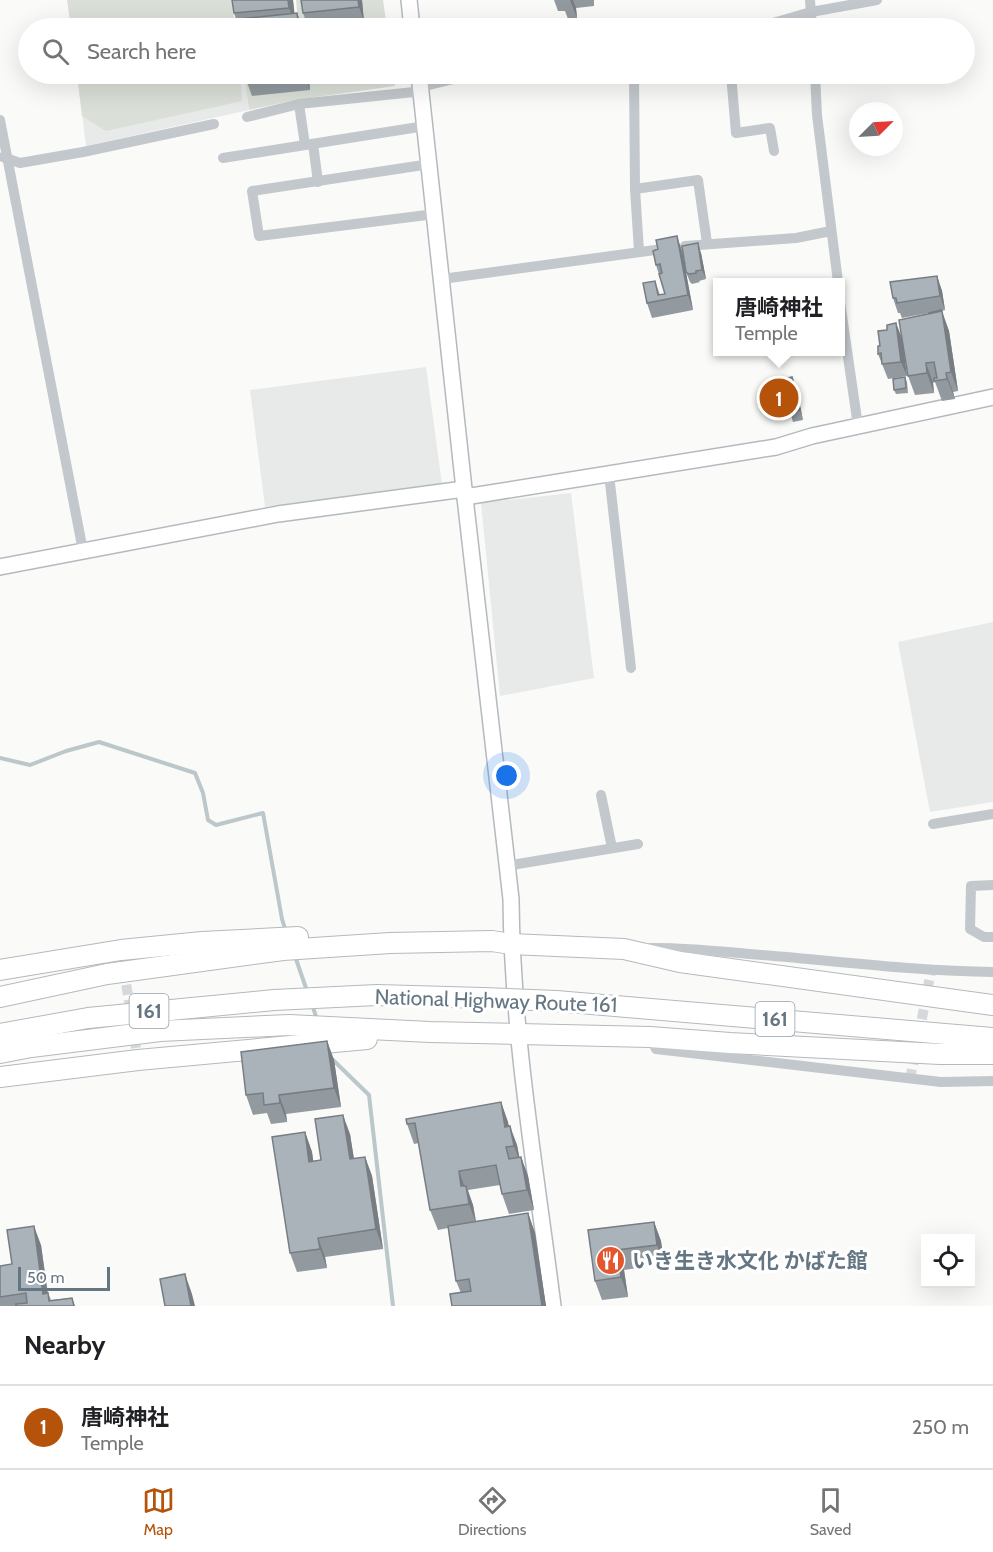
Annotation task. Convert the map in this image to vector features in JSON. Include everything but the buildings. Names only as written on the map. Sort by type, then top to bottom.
[{"type":"highway","points":[[0,997],[107,975],[289,943],[378,932],[390,943],[492,941],[511,944],[624,949],[680,962],[993,1005]]},
{"type":"highway","points":[[0,970],[121,950],[202,942],[289,943]]},
{"type":"highway","name":"National Highway Route 161","points":[[0,1034],[88,1018],[185,1007],[377,995],[556,1001],[993,1038]]},
{"type":"highway","points":[[0,1053],[160,1031],[289,1025],[322,1035]]},
{"type":"highway","points":[[0,1077],[137,1054],[322,1035],[430,1032],[650,1037],[940,1054],[993,1054]]},
{"type":"street","points":[[409,0],[411,18]]},
{"type":"street","points":[[810,0],[811,18]]},
{"type":"street","points":[[790,18],[877,0]]},
{"type":"street","points":[[247,117],[299,104],[414,92],[418,84]]},
{"type":"street","points":[[420,84],[464,493],[511,899],[511,944],[518,1034],[553,1306]]},
{"type":"street","points":[[634,84],[635,189],[639,251]]},
{"type":"street","points":[[732,84],[736,133],[770,128],[774,151]]},
{"type":"street","points":[[815,84],[817,115],[837,278]]},
{"type":"street","points":[[299,104],[318,182]]},
{"type":"street","points":[[0,120],[3,157],[83,551]]},
{"type":"street","points":[[3,157],[20,163],[214,124]]},
{"type":"street","points":[[224,158],[425,126]]},
{"type":"street","points":[[430,164],[252,191],[259,236],[435,214]]},
{"type":"street","points":[[635,189],[698,180],[707,243]]},
{"type":"street","points":[[442,279],[639,251],[707,243],[796,238],[831,231]]},
{"type":"street","points":[[845,336],[858,426]]},
{"type":"street","points":[[0,567],[278,514],[609,474],[776,447],[812,436],[993,397]]},
{"type":"street","points":[[609,474],[631,668]]},
{"type":"street","points":[[601,795],[612,848]]},
{"type":"street","points":[[933,824],[993,814]]},
{"type":"street","points":[[506,866],[638,844]]},
{"type":"street","points":[[993,885],[971,886],[970,929],[984,938],[993,937]]},
{"type":"street","points":[[624,949],[670,948],[931,971],[993,972]]},
{"type":"street","points":[[121,950],[124,970]]},
{"type":"street","points":[[650,1037],[656,1048],[941,1082],[993,1081]]},
{"type":"shaded area","points":[[67,0],[232,0],[234,18],[70,18]]},
{"type":"shaded area","points":[[296,0],[383,0],[386,18],[298,18]]},
{"type":"shaded area","points":[[78,84],[245,84],[249,110],[86,146]]},
{"type":"shaded area","points":[[78,84],[241,84],[242,101],[106,131],[82,116]]},
{"type":"shaded area","points":[[245,84],[395,84],[395,86],[295,100],[249,110]]},
{"type":"shaded area","points":[[426,367],[442,484],[265,507],[250,390]]},
{"type":"shaded area","points":[[571,493],[594,678],[500,696],[481,503]]},
{"type":"shaded area","points":[[993,622],[993,802],[930,812],[898,642]]},
{"type":"waterway","points":[[0,758],[30,765],[66,751],[99,742],[195,773],[203,793],[208,820],[216,825],[263,813],[286,932]]},
{"type":"waterway","points":[[295,956],[307,991]]},
{"type":"waterway","points":[[312,1004],[317,1020]]},
{"type":"waterway","points":[[331,1058],[369,1095],[393,1306]]},
{"type":"tunnel","points":[[124,970],[136,1048]]},
{"type":"tunnel","points":[[919,1034],[931,971]]},
{"type":"tunnel","points":[[910,1079],[916,1049]]},
{"type":"place","name":"唐崎神社","points":[[779,398]]},
{"type":"place","name":"いき生き水文化 かばた館","points":[[611,1261]]}]
